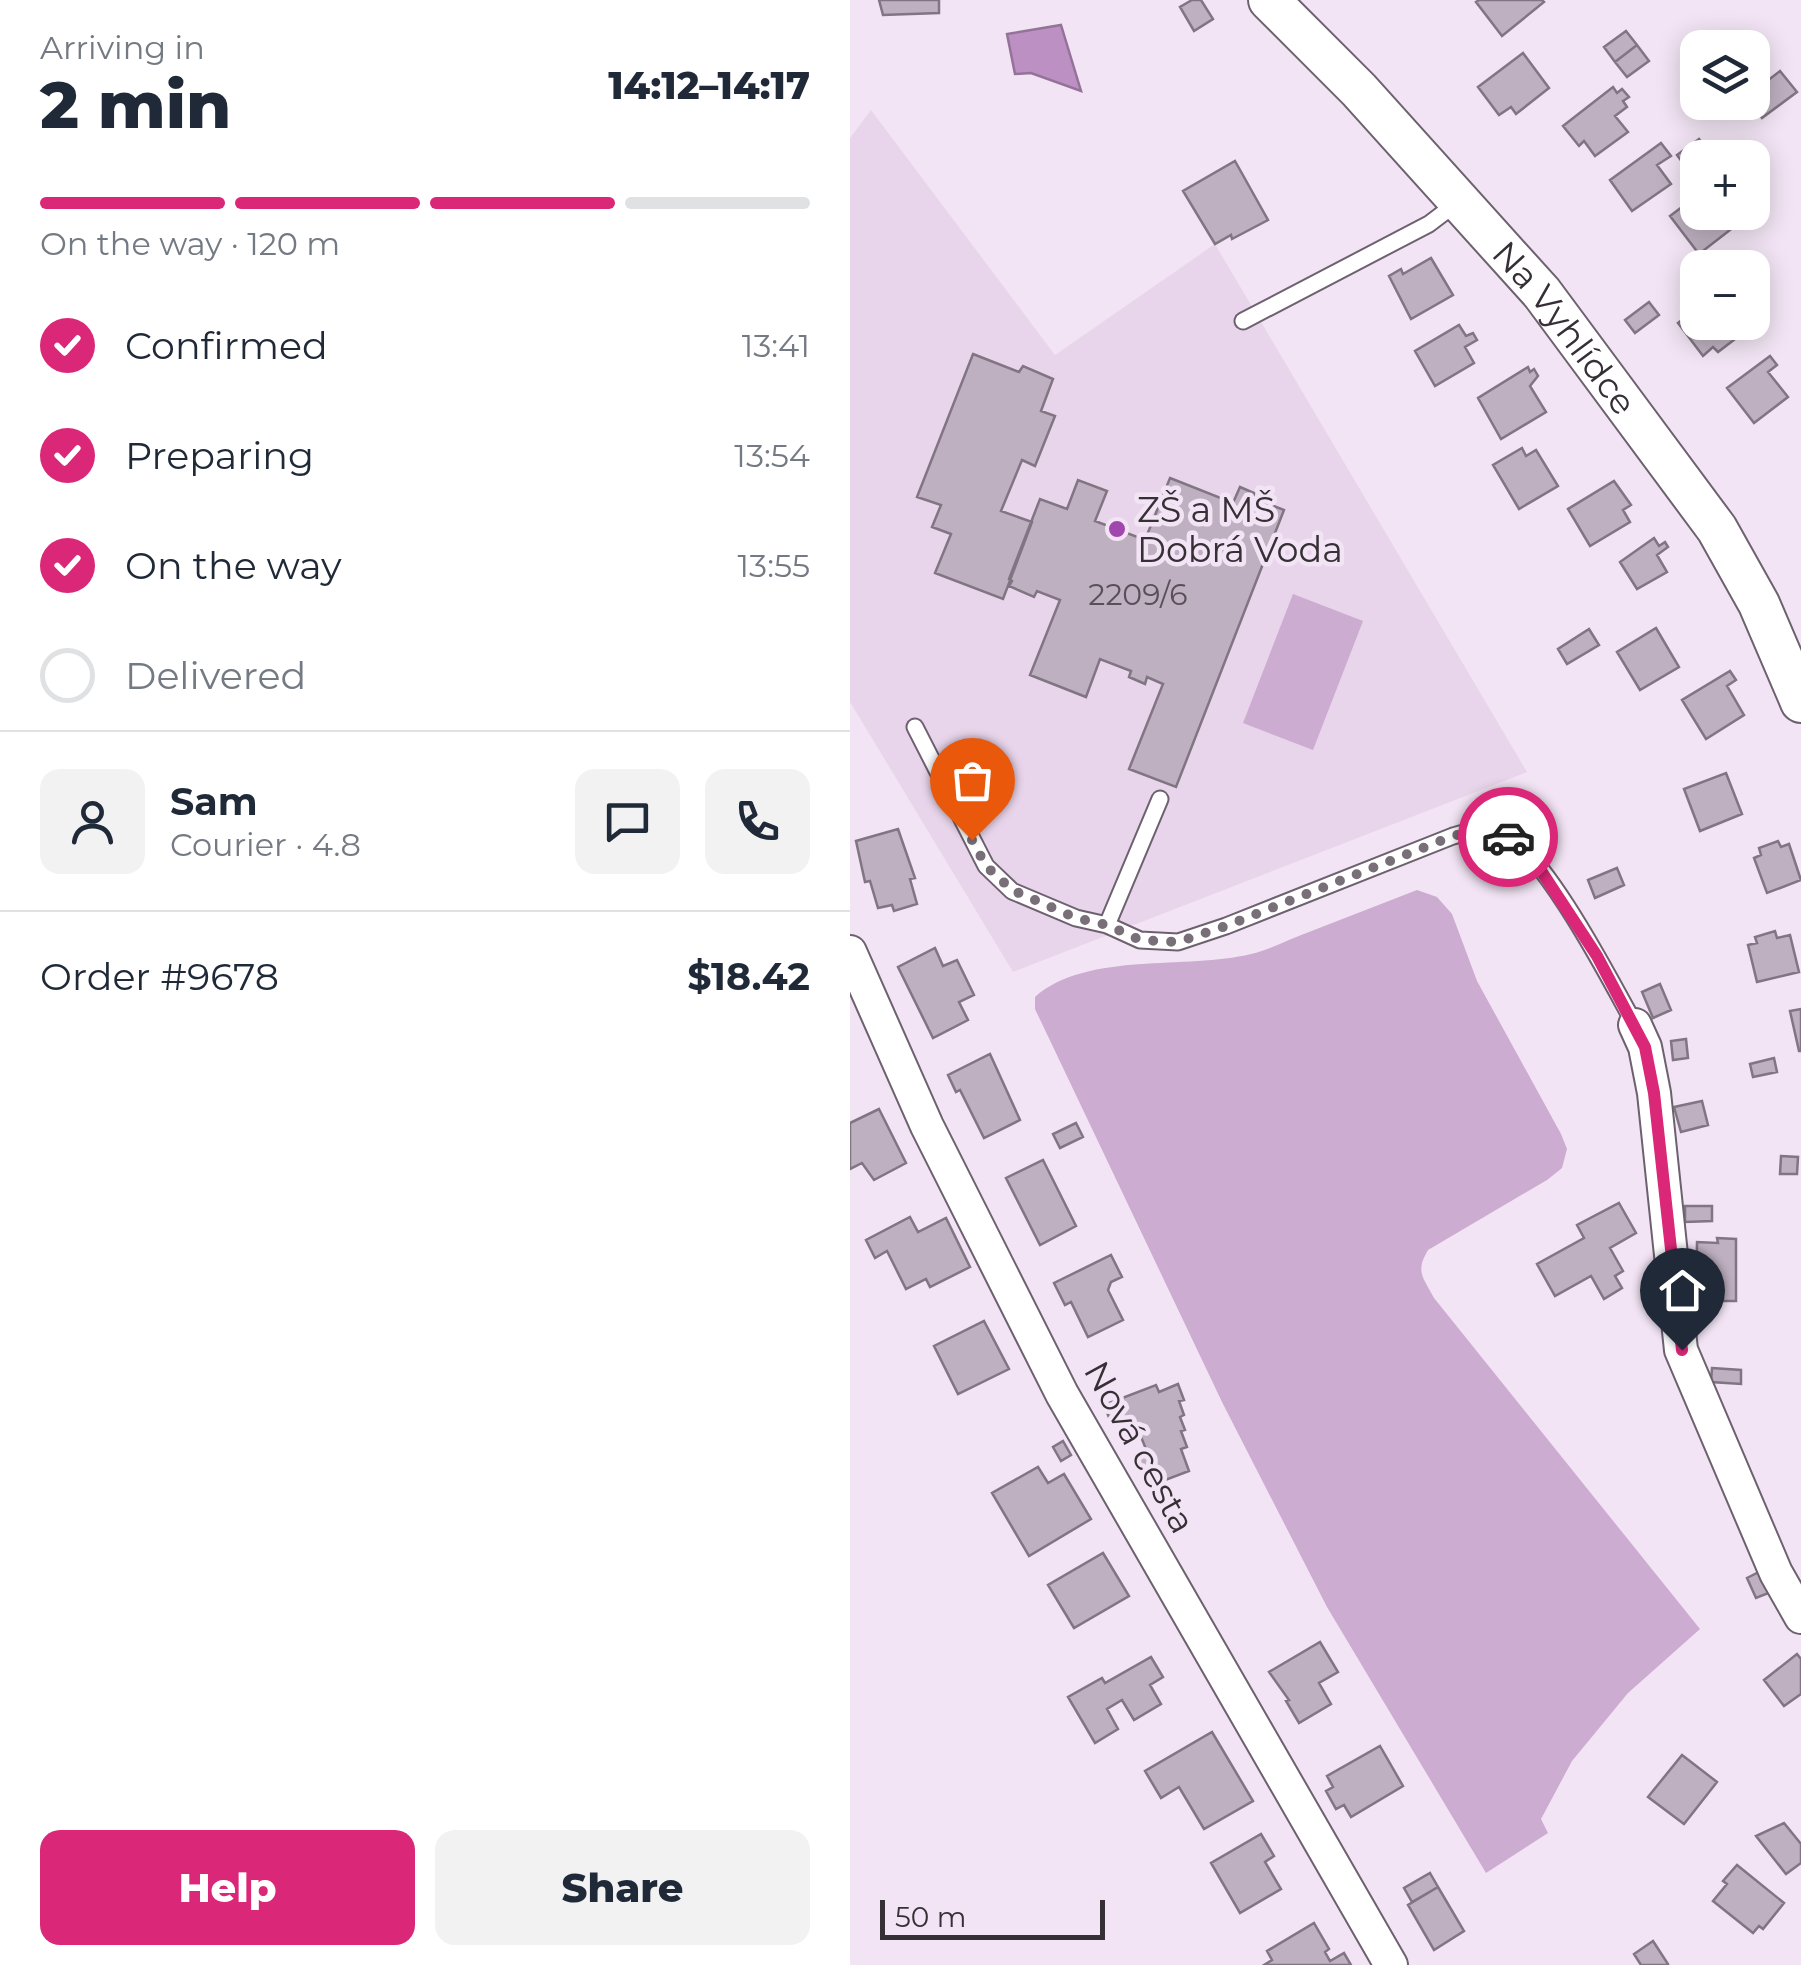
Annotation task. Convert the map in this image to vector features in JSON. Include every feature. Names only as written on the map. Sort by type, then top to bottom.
[{"type":"street","name":"Na Vyhlídce","points":[[1269,0],[1359,90],[1542,293],[1717,529],[1759,604],[1801,702]]},
{"type":"street","name":"Nová cesta","points":[[850,952],[927,1126],[1062,1394],[1391,1965]]},
{"type":"street","points":[[1636,1024],[1654,1093],[1682,1350],[1776,1573],[1801,1617]]},
{"type":"lane","points":[[1243,321],[1429,224],[1460,200]]},
{"type":"lane","points":[[915,728],[986,866],[1012,890],[1140,940],[1178,942],[1453,836],[1498,830],[1532,857],[1636,1024]]},
{"type":"lane","points":[[1107,925],[1160,799]]},
{"type":"shaded area","points":[[1061,25],[1081,91],[1031,73],[1015,74],[1007,34]]},
{"type":"shaded area","name":"ZŠ a MŠ Dobrá Voda","points":[[871,110],[1055,355],[1215,244],[1527,772],[1013,972],[850,702],[850,138]]},
{"type":"shaded area","points":[[1293,594],[1363,621],[1313,750],[1243,723]]},
{"type":"shaded area","points":[[1417,890],[1437,897],[1452,914],[1477,981],[1567,1149],[1562,1168],[1547,1180],[1428,1250],[1421,1269],[1424,1279],[1434,1298],[1700,1629],[1628,1693],[1572,1761],[1541,1819],[1548,1833],[1486,1873],[1327,1607],[1223,1404],[1035,1009],[1035,997],[1082,973],[1251,954]]},
{"type":"building","points":[[879,0],[939,0],[939,13],[883,15]]},
{"type":"building","points":[[1201,0],[1213,19],[1194,31],[1180,7]]},
{"type":"building","points":[[1476,2],[1544,2],[1502,36]]},
{"type":"building","points":[[1626,31],[1637,45],[1615,62],[1604,47]]},
{"type":"building","points":[[1637,45],[1649,61],[1627,77],[1615,62]]},
{"type":"building","points":[[1523,53],[1549,88],[1516,114],[1511,107],[1499,115],[1478,87]]},
{"type":"building","points":[[1780,71],[1797,92],[1770,112],[1770,79]]},
{"type":"building","points":[[1613,87],[1617,93],[1622,89],[1629,97],[1623,101],[1627,107],[1615,116],[1628,132],[1595,156],[1584,141],[1579,146],[1563,126]]},
{"type":"building","points":[[1661,143],[1671,156],[1657,165],[1671,184],[1632,211],[1610,180]]},
{"type":"building","points":[[1235,161],[1268,220],[1215,244],[1183,191]]},
{"type":"building","points":[[1680,208],[1680,229],[1670,216]]},
{"type":"building","points":[[1681,230],[1730,230],[1704,250],[1696,250]]},
{"type":"building","points":[[1431,258],[1453,295],[1411,319],[1389,276],[1401,269],[1403,274]]},
{"type":"building","points":[[1649,302],[1659,315],[1635,333],[1625,320]]},
{"type":"building","points":[[1459,325],[1466,336],[1473,333],[1477,340],[1465,347],[1474,363],[1435,386],[1415,351]]},
{"type":"building","points":[[1691,340],[1734,340],[1718,352],[1713,347],[1703,356]]},
{"type":"building","points":[[973,354],[1019,372],[1023,366],[1053,379],[1041,411],[1055,416],[1035,466],[1022,460],[1001,511],[1032,522],[1003,599],[935,573],[951,534],[932,527],[941,505],[917,497]]},
{"type":"building","points":[[1770,356],[1777,365],[1768,372],[1788,397],[1754,423],[1727,388]]},
{"type":"building","points":[[1528,367],[1538,376],[1530,386],[1546,412],[1501,439],[1478,398]]},
{"type":"building","points":[[1522,448],[1526,456],[1536,450],[1558,486],[1519,509],[1493,465]]},
{"type":"building","points":[[1170,478],[1233,503],[1240,487],[1254,493],[1253,498],[1284,510],[1176,787],[1129,769],[1163,684],[1147,677],[1145,684],[1129,677],[1131,671],[1100,659],[1086,697],[1030,675],[1060,600],[1037,591],[1034,597],[1009,586],[1040,499],[1067,509],[1078,480],[1107,491],[1095,521],[1145,540]]},
{"type":"building","points":[[1614,481],[1631,505],[1623,510],[1630,522],[1590,546],[1568,509]]},
{"type":"building","points":[[1654,538],[1659,546],[1665,542],[1668,547],[1657,555],[1667,572],[1637,589],[1620,562]]},
{"type":"building","points":[[1656,628],[1679,667],[1640,690],[1617,652]]},
{"type":"building","points":[[1589,629],[1599,645],[1567,664],[1558,649]]},
{"type":"building","points":[[1730,671],[1736,680],[1727,686],[1744,715],[1706,739],[1682,700]]},
{"type":"building","points":[[1726,773],[1742,814],[1700,831],[1684,789]]},
{"type":"building","points":[[898,829],[915,878],[910,879],[917,904],[894,911],[892,905],[878,908],[870,881],[865,882],[856,841]]},
{"type":"building","points":[[1778,841],[1781,847],[1789,844],[1801,880],[1767,893],[1754,858],[1761,855],[1759,848]]},
{"type":"building","points":[[1617,868],[1624,885],[1595,898],[1588,880]]},
{"type":"building","points":[[1775,931],[1777,938],[1790,935],[1799,972],[1757,982],[1748,945],[1757,943],[1755,937]]},
{"type":"building","points":[[935,948],[943,966],[957,960],[974,995],[959,1002],[968,1020],[933,1038],[898,967]]},
{"type":"building","points":[[1660,984],[1671,1010],[1653,1018],[1642,992]]},
{"type":"building","points":[[1801,1009],[1801,1051],[1799,1051],[1790,1011]]},
{"type":"building","points":[[1686,1039],[1688,1058],[1673,1060],[1671,1041]]},
{"type":"building","points":[[990,1054],[1020,1120],[984,1138],[948,1075]]},
{"type":"building","points":[[1774,1058],[1777,1072],[1753,1077],[1750,1064]]},
{"type":"building","points":[[1702,1101],[1708,1125],[1681,1132],[1674,1107]]},
{"type":"building","points":[[879,1109],[906,1163],[874,1180],[862,1163],[850,1169],[850,1123]]},
{"type":"building","points":[[1076,1123],[1083,1137],[1060,1148],[1053,1134]]},
{"type":"building","points":[[1781,1156],[1798,1157],[1797,1174],[1780,1174]]},
{"type":"building","points":[[1043,1160],[1076,1226],[1040,1245],[1006,1178]]},
{"type":"building","points":[[1619,1203],[1636,1233],[1610,1248],[1623,1271],[1615,1276],[1622,1288],[1604,1299],[1591,1276],[1555,1296],[1537,1264],[1584,1238],[1577,1225]]},
{"type":"building","points":[[1685,1206],[1712,1206],[1712,1221],[1685,1222]]},
{"type":"building","points":[[910,1217],[918,1232],[946,1218],[970,1267],[930,1287],[926,1279],[906,1289],[887,1251],[875,1258],[866,1240]]},
{"type":"building","points":[[1717,1238],[1736,1239],[1736,1301],[1696,1301],[1697,1242],[1718,1243]]},
{"type":"building","points":[[1111,1255],[1122,1277],[1111,1282],[1108,1290],[1123,1320],[1088,1337],[1071,1302],[1065,1305],[1054,1283]]},
{"type":"building","points":[[984,1321],[1009,1369],[958,1394],[934,1346]]},
{"type":"building","points":[[1712,1368],[1741,1370],[1741,1384],[1711,1382]]},
{"type":"building","points":[[1178,1384],[1184,1400],[1179,1401],[1185,1430],[1181,1431],[1187,1447],[1181,1449],[1189,1471],[1147,1487],[1136,1459],[1148,1454],[1133,1417],[1112,1425],[1104,1405],[1156,1385],[1159,1392]]},
{"type":"building","points":[[1063,1441],[1071,1455],[1061,1461],[1053,1447]]},
{"type":"building","points":[[1038,1467],[1048,1483],[1064,1474],[1091,1519],[1029,1556],[992,1493]]},
{"type":"building","points":[[1103,1553],[1129,1596],[1074,1628],[1048,1585]]},
{"type":"building","points":[[1761,1571],[1771,1592],[1756,1598],[1747,1578]]},
{"type":"building","points":[[1320,1642],[1338,1672],[1319,1683],[1331,1704],[1299,1723],[1286,1701],[1289,1700],[1269,1672]]},
{"type":"building","points":[[1797,1654],[1801,1659],[1801,1694],[1784,1706],[1764,1680]]},
{"type":"building","points":[[1151,1657],[1163,1677],[1150,1685],[1161,1704],[1134,1720],[1122,1700],[1107,1709],[1118,1729],[1095,1743],[1068,1697],[1102,1678],[1105,1683]]},
{"type":"building","points":[[1212,1732],[1253,1801],[1204,1829],[1179,1787],[1161,1798],[1145,1771]]},
{"type":"building","points":[[1380,1746],[1403,1786],[1351,1817],[1344,1805],[1336,1809],[1326,1791],[1333,1787],[1327,1776]]},
{"type":"building","points":[[1682,1755],[1717,1782],[1684,1824],[1648,1797]]},
{"type":"building","points":[[1784,1823],[1801,1844],[1801,1863],[1786,1874],[1756,1836]]},
{"type":"building","points":[[1261,1834],[1274,1856],[1265,1862],[1281,1889],[1240,1913],[1211,1863]]},
{"type":"building","points":[[1737,1865],[1784,1903],[1763,1929],[1759,1926],[1753,1933],[1713,1901]]},
{"type":"building","points":[[1430,1873],[1438,1887],[1412,1902],[1404,1888]]},
{"type":"building","points":[[1438,1887],[1464,1931],[1434,1950],[1408,1905]]},
{"type":"building","points":[[1314,1923],[1329,1949],[1325,1952],[1330,1961],[1344,1953],[1351,1965],[1264,1965],[1272,1960],[1267,1951]]},
{"type":"building","points":[[1653,1941],[1667,1965],[1641,1965],[1634,1954]]},
{"type":"way so far","points":[[972,840],[986,866],[1012,890],[1140,940],[1178,942],[1453,836],[1498,830],[1508,837]]},
{"type":"place","name":"ZŠ a MŠ Dobrá Voda","points":[[1117,529]]},
{"type":"route","points":[[1508,837],[1532,857],[1597,956],[1645,1047],[1654,1093],[1682,1350]]}]
